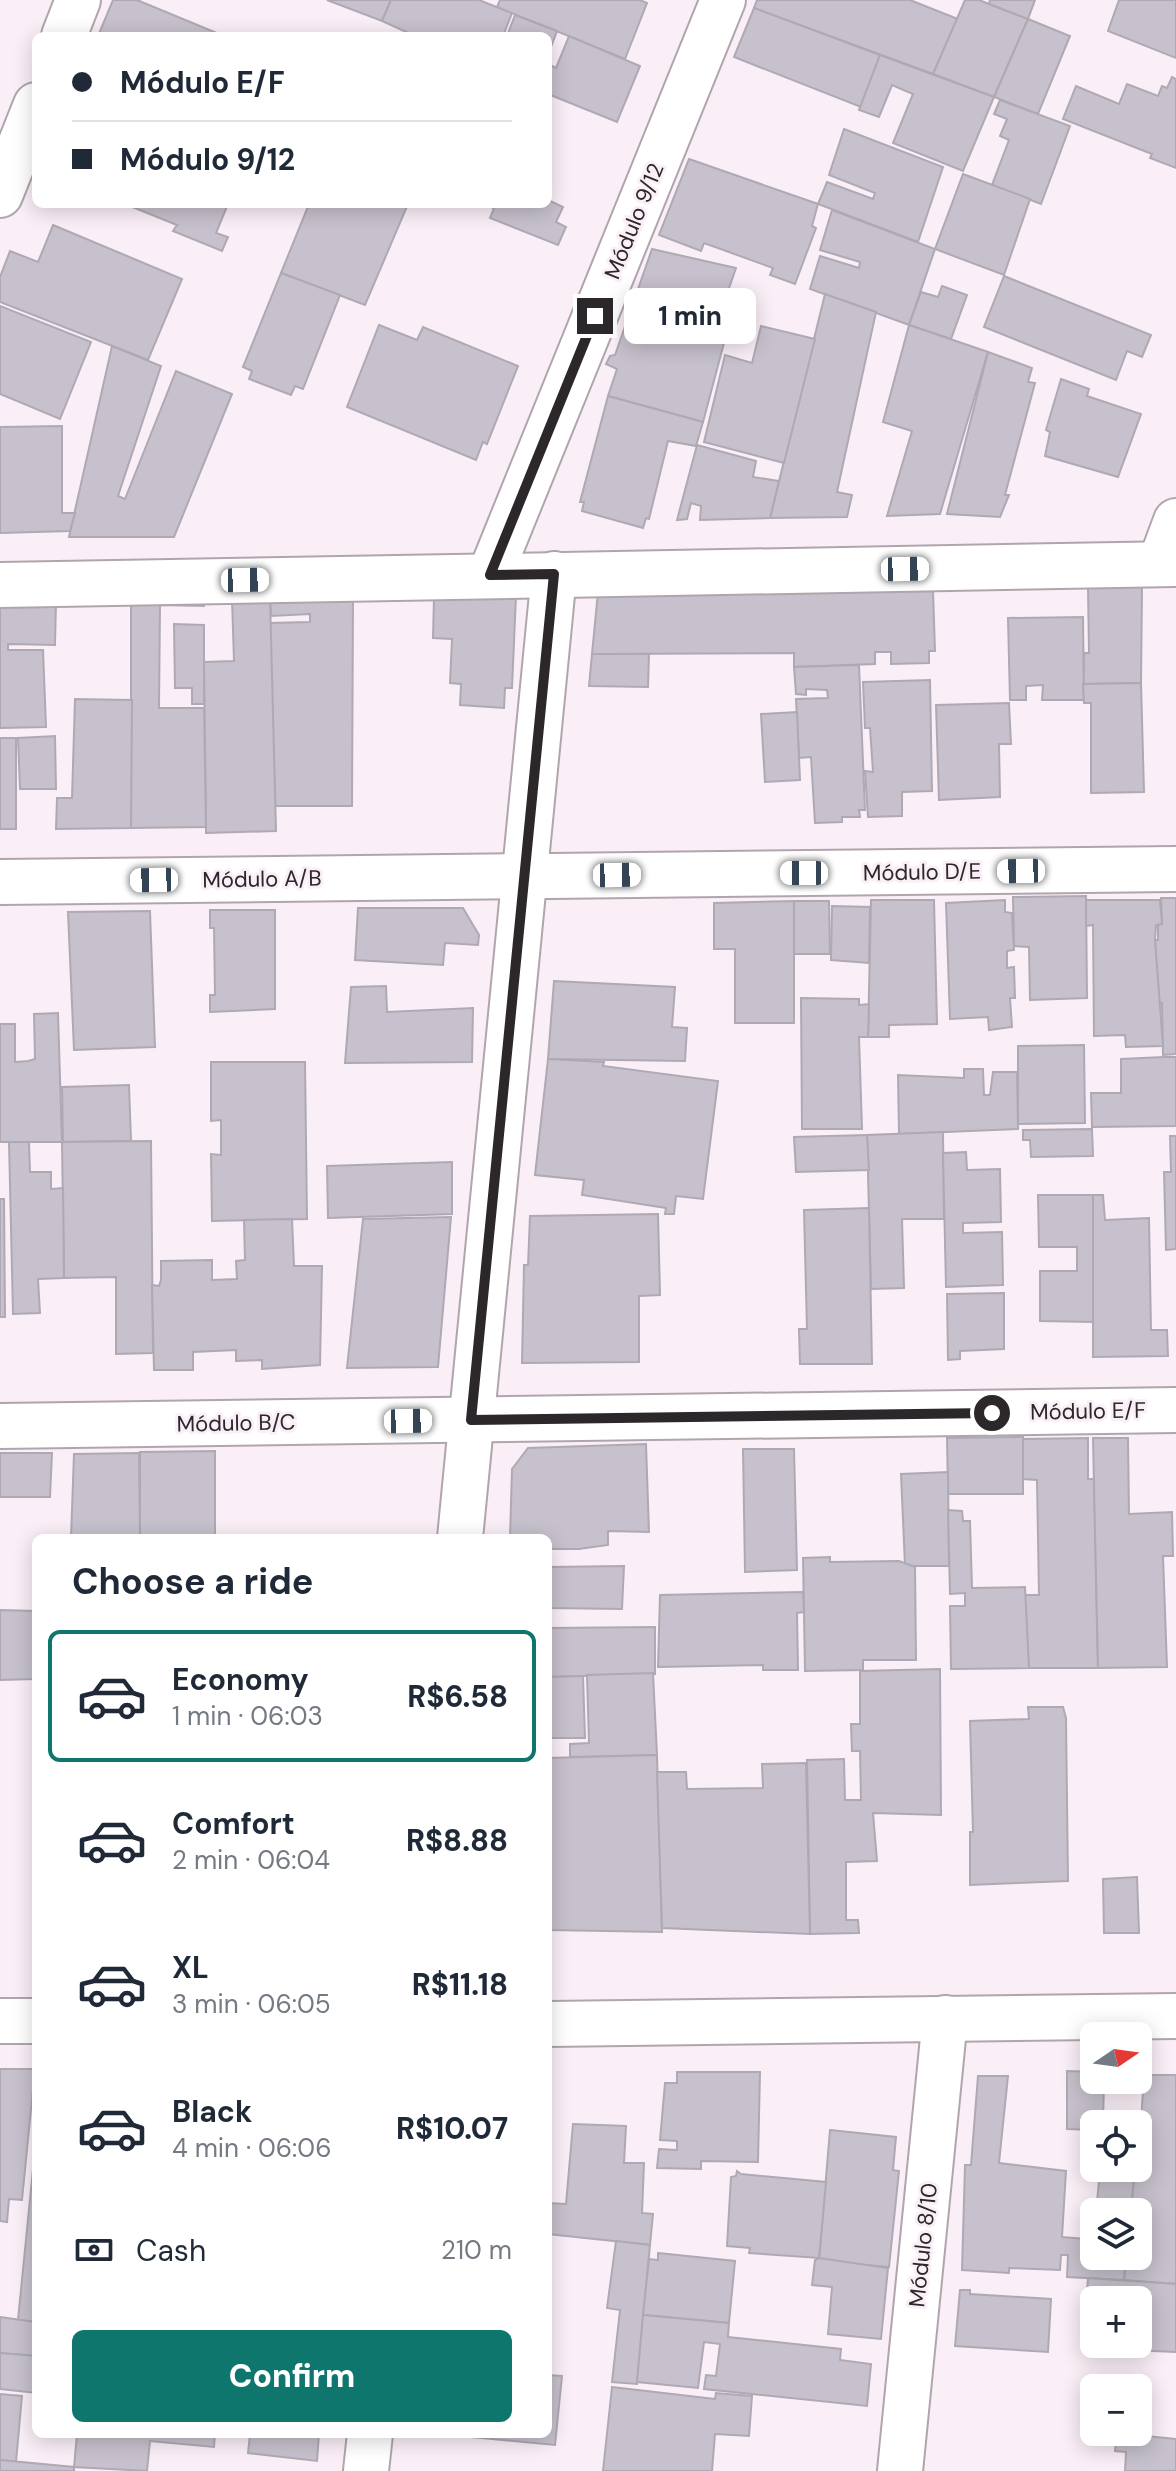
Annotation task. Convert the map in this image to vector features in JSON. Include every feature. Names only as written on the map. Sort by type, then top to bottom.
[{"type":"street","points":[[66,32],[78,0]]},
{"type":"street","name":"Módulo 9/12","points":[[490,575],[723,0]]},
{"type":"street","points":[[0,195],[32,115]]},
{"type":"street","points":[[0,585],[1168,564],[1176,521]]},
{"type":"street","points":[[460,1534],[554,574]]},
{"type":"street","name":"Módulo D/E","points":[[524,876],[1176,869]]},
{"type":"street","name":"Módulo A/B","points":[[0,882],[524,876]]},
{"type":"street","name":"Módulo E/F","points":[[471,1420],[1176,1410]]},
{"type":"street","name":"Módulo B/C","points":[[0,1426],[471,1420]]},
{"type":"street","points":[[552,2024],[1176,2016]]},
{"type":"street","name":"Módulo 8/10","points":[[900,2471],[945,2018]]},
{"type":"street","points":[[0,2021],[32,2021]]},
{"type":"street","points":[[366,2471],[370,2438]]},
{"type":"building","points":[[113,0],[137,0],[214,32],[100,32]]},
{"type":"building","points":[[327,0],[391,0],[382,21]]},
{"type":"building","points":[[391,0],[479,0],[512,13],[505,32],[406,32],[382,21]]},
{"type":"building","points":[[500,0],[640,0],[647,3],[625,59],[497,7]]},
{"type":"building","points":[[757,0],[910,0],[958,19],[933,74],[754,8]]},
{"type":"building","points":[[965,0],[979,0],[1028,19],[994,97],[933,74]]},
{"type":"building","points":[[990,0],[1035,0],[1028,19],[989,4]]},
{"type":"building","points":[[1119,0],[1176,0],[1176,58],[1108,31]]},
{"type":"building","points":[[754,8],[880,55],[861,107],[734,57]]},
{"type":"building","points":[[515,15],[557,31],[552,44],[552,32],[509,32]]},
{"type":"building","points":[[1028,19],[1070,36],[1038,114],[994,97]]},
{"type":"building","points":[[569,36],[640,66],[617,122],[552,96],[552,66],[556,68]]},
{"type":"building","points":[[880,55],[994,97],[963,171],[893,143],[913,94],[892,85],[879,117],[859,110]]},
{"type":"building","points":[[1172,77],[1176,79],[1176,168],[1150,158],[1152,154],[1063,119],[1076,86],[1119,104],[1127,84],[1158,96],[1162,86],[1167,88]]},
{"type":"building","points":[[1000,100],[1070,126],[1041,204],[992,185],[1009,140],[1000,136],[1007,119],[994,114]]},
{"type":"building","points":[[844,129],[943,167],[918,242],[818,204],[827,182],[873,199],[875,193],[829,175]]},
{"type":"building","points":[[689,159],[818,204],[812,226],[816,228],[795,284],[770,275],[773,268],[704,243],[701,251],[659,235]]},
{"type":"building","points":[[963,174],[1030,199],[1004,275],[935,249]]},
{"type":"building","points":[[552,202],[563,207],[556,222],[566,227],[558,245],[490,218],[494,208],[552,208]]},
{"type":"building","points":[[135,208],[226,208],[216,233],[228,237],[222,251],[173,231],[177,225]]},
{"type":"building","points":[[307,208],[406,208],[365,305],[281,273]]},
{"type":"building","points":[[832,210],[935,249],[909,325],[810,289],[820,256],[859,268],[860,262],[820,250]]},
{"type":"building","points":[[53,225],[182,279],[148,360],[0,302],[0,277],[10,251],[38,262]]},
{"type":"building","points":[[652,249],[736,268],[728,291],[737,294],[703,422],[608,396],[617,369],[606,364],[610,356],[615,355]]},
{"type":"building","points":[[281,273],[340,295],[303,389],[295,386],[291,395],[249,379],[252,371],[243,367]]},
{"type":"building","points":[[1004,276],[1151,335],[1142,357],[1127,351],[1116,380],[984,327]]},
{"type":"building","points":[[942,286],[967,295],[951,339],[909,325],[921,292],[938,297]]},
{"type":"building","points":[[825,294],[876,312],[837,492],[852,495],[847,517],[770,518]]},
{"type":"building","points":[[0,306],[91,342],[60,419],[0,394]]},
{"type":"building","points":[[379,325],[417,340],[423,327],[518,366],[487,444],[483,442],[476,460],[347,407]]},
{"type":"building","points":[[909,325],[988,352],[940,514],[887,516],[912,431],[883,422]]},
{"type":"building","points":[[761,326],[815,339],[784,463],[704,442],[725,355],[752,363]]},
{"type":"building","points":[[112,346],[161,366],[118,496],[125,499],[176,371],[232,394],[174,537],[69,537]]},
{"type":"building","points":[[988,352],[1032,368],[1028,382],[1035,383],[1005,495],[1009,495],[1000,517],[947,514]]},
{"type":"building","points":[[1061,379],[1089,389],[1087,396],[1141,414],[1118,477],[1045,456],[1050,432],[1046,430]]},
{"type":"building","points":[[608,396],[703,422],[696,446],[668,441],[649,519],[646,518],[643,528],[582,511],[584,502],[580,502]]},
{"type":"building","points":[[62,426],[62,513],[75,513],[70,531],[0,533],[0,427]]},
{"type":"building","points":[[697,445],[756,461],[753,477],[779,481],[770,518],[700,520],[701,506],[691,503],[687,519],[677,520]]},
{"type":"building","points":[[1088,587],[1142,587],[1141,683],[1083,684],[1084,653],[1089,653]]},
{"type":"building","points":[[933,591],[935,651],[929,651],[929,663],[891,664],[891,652],[875,652],[875,664],[794,667],[794,653],[592,654],[598,592]]},
{"type":"building","points":[[353,596],[352,806],[275,806],[270,623],[310,622],[310,614],[271,616],[270,598]]},
{"type":"building","points":[[434,596],[516,596],[512,688],[505,688],[504,708],[460,705],[461,684],[450,683],[452,639],[433,638]]},
{"type":"building","points":[[270,598],[276,831],[206,833],[204,662],[234,661],[232,599]]},
{"type":"building","points":[[203,599],[204,606],[160,605],[159,708],[204,708],[206,827],[131,828],[131,602]]},
{"type":"building","points":[[0,602],[56,602],[55,645],[8,644],[8,650],[43,650],[46,727],[0,728]]},
{"type":"building","points":[[1083,617],[1084,700],[1042,700],[1043,685],[1026,686],[1026,700],[1010,700],[1008,618]]},
{"type":"building","points":[[174,624],[204,625],[204,704],[192,704],[192,688],[175,688]]},
{"type":"building","points":[[592,654],[649,654],[648,687],[589,686]]},
{"type":"building","points":[[859,665],[865,810],[859,810],[860,817],[842,817],[842,822],[815,823],[811,757],[799,758],[796,699],[828,698],[827,690],[806,689],[806,695],[796,694],[794,667]]},
{"type":"building","points":[[930,680],[932,791],[902,792],[902,816],[868,817],[865,771],[873,772],[870,728],[865,728],[863,682]]},
{"type":"building","points":[[1141,683],[1144,792],[1091,793],[1091,703],[1084,703],[1083,684]]},
{"type":"building","points":[[75,699],[132,700],[131,828],[56,829],[57,798],[72,798]]},
{"type":"building","points":[[1009,703],[1011,744],[999,744],[1000,797],[939,800],[936,705]]},
{"type":"building","points":[[797,712],[800,780],[765,782],[761,714]]},
{"type":"building","points":[[55,736],[56,789],[20,789],[18,738]]},
{"type":"building","points":[[0,738],[16,738],[16,829],[0,829]]},
{"type":"building","points":[[1086,896],[1087,998],[1030,1000],[1029,947],[1014,946],[1013,897]]},
{"type":"building","points":[[1161,898],[1176,898],[1176,1054],[1163,1055],[1162,1003],[1158,1003],[1155,940],[1158,940],[1158,925],[1162,924]]},
{"type":"building","points":[[871,900],[934,900],[937,1024],[889,1025],[889,1037],[868,1037]]},
{"type":"building","points":[[1005,900],[1005,912],[1012,913],[1014,950],[1007,951],[1007,968],[1014,967],[1015,998],[1010,998],[1012,1027],[989,1030],[988,1017],[950,1019],[946,903]]},
{"type":"building","points":[[1086,900],[1160,900],[1162,924],[1156,925],[1155,940],[1163,1046],[1126,1047],[1125,1035],[1094,1036],[1093,925],[1086,926]]},
{"type":"building","points":[[794,901],[829,901],[830,954],[794,954]]},
{"type":"building","points":[[794,901],[794,1023],[735,1023],[735,949],[714,949],[714,903]]},
{"type":"building","points":[[832,906],[870,907],[869,963],[831,960]]},
{"type":"building","points":[[358,908],[463,908],[479,935],[478,945],[445,943],[443,965],[355,960]]},
{"type":"building","points":[[210,910],[275,910],[275,1009],[210,1012],[210,995],[215,995],[214,928],[210,928]]},
{"type":"building","points":[[150,911],[155,1047],[74,1050],[68,912]]},
{"type":"building","points":[[554,981],[675,987],[672,1027],[687,1028],[685,1061],[548,1059]]},
{"type":"building","points":[[386,986],[387,1012],[473,1008],[472,1062],[345,1063],[351,987]]},
{"type":"building","points":[[801,998],[859,999],[859,1005],[869,1004],[868,1037],[859,1037],[862,1129],[802,1129]]},
{"type":"building","points":[[58,1013],[62,1142],[0,1142],[0,1024],[15,1024],[15,1062],[28,1061],[35,1059],[34,1014]]},
{"type":"building","points":[[1084,1045],[1085,1123],[1018,1124],[1018,1046]]},
{"type":"building","points":[[1176,1057],[1176,1126],[1092,1127],[1091,1093],[1121,1093],[1121,1059]]},
{"type":"building","points":[[548,1059],[604,1062],[603,1066],[718,1081],[703,1199],[676,1196],[674,1214],[665,1214],[666,1208],[582,1195],[584,1180],[535,1175]]},
{"type":"building","points":[[211,1062],[305,1062],[307,1219],[212,1221],[211,1154],[221,1155],[221,1120],[211,1121]]},
{"type":"building","points":[[964,1069],[983,1069],[984,1095],[990,1095],[993,1072],[1017,1072],[1018,1129],[899,1134],[898,1075],[964,1078]]},
{"type":"building","points":[[129,1085],[131,1141],[63,1142],[62,1087]]},
{"type":"building","points":[[1092,1129],[1093,1156],[1031,1157],[1030,1140],[1023,1140],[1023,1130]]},
{"type":"building","points":[[943,1132],[944,1219],[902,1219],[904,1288],[871,1289],[867,1135]]},
{"type":"building","points":[[867,1135],[869,1170],[796,1172],[794,1137]]},
{"type":"building","points":[[1170,1136],[1176,1136],[1176,1249],[1166,1250],[1164,1172],[1171,1172]]},
{"type":"building","points":[[151,1141],[153,1353],[116,1354],[116,1277],[64,1278],[62,1142]]},
{"type":"building","points":[[9,1142],[29,1142],[30,1172],[51,1172],[51,1189],[63,1188],[64,1278],[38,1279],[40,1313],[13,1314]]},
{"type":"building","points":[[966,1152],[967,1170],[1000,1169],[1001,1222],[963,1223],[963,1233],[1002,1232],[1003,1285],[946,1287],[943,1153]]},
{"type":"building","points":[[452,1162],[452,1214],[328,1218],[327,1166]]},
{"type":"building","points":[[1038,1195],[1093,1195],[1093,1322],[1040,1321],[1040,1271],[1077,1271],[1077,1247],[1039,1247]]},
{"type":"building","points":[[1093,1195],[1103,1195],[1105,1220],[1149,1218],[1151,1330],[1167,1330],[1168,1356],[1093,1357]]},
{"type":"building","points":[[0,1199],[4,1199],[5,1317],[0,1317]]},
{"type":"building","points":[[869,1208],[872,1364],[800,1364],[799,1329],[807,1329],[804,1210]]},
{"type":"building","points":[[658,1214],[660,1295],[639,1296],[639,1362],[522,1363],[524,1265],[528,1265],[530,1216]]},
{"type":"building","points":[[451,1217],[438,1367],[347,1368],[363,1219]]},
{"type":"building","points":[[292,1219],[294,1266],[322,1266],[320,1365],[262,1369],[262,1360],[236,1361],[236,1350],[193,1352],[193,1370],[154,1370],[152,1285],[159,1286],[161,1261],[212,1260],[212,1280],[237,1279],[236,1261],[245,1260],[244,1220]]},
{"type":"building","points":[[1004,1293],[1004,1349],[960,1351],[960,1359],[948,1360],[947,1294]]},
{"type":"building","points":[[1023,1437],[1023,1494],[948,1494],[947,1438]]},
{"type":"building","points":[[1088,1438],[1088,1479],[1094,1479],[1098,1668],[1029,1668],[1024,1595],[1039,1595],[1037,1480],[1023,1479],[1023,1439]]},
{"type":"building","points":[[1093,1438],[1128,1438],[1129,1514],[1172,1512],[1173,1556],[1163,1556],[1167,1667],[1098,1668]]},
{"type":"building","points":[[646,1444],[649,1532],[608,1531],[608,1545],[579,1549],[552,1549],[552,1534],[510,1534],[512,1469],[528,1448]]},
{"type":"building","points":[[743,1449],[794,1449],[797,1570],[745,1572]]},
{"type":"building","points":[[215,1451],[215,1534],[140,1534],[140,1452]]},
{"type":"building","points":[[0,1453],[52,1453],[50,1497],[0,1497]]},
{"type":"building","points":[[139,1453],[140,1534],[71,1534],[74,1454]]},
{"type":"building","points":[[948,1472],[949,1566],[905,1566],[901,1474]]},
{"type":"building","points":[[948,1510],[962,1511],[963,1521],[970,1521],[972,1588],[1025,1587],[1029,1668],[951,1669],[950,1606],[965,1606],[965,1593],[950,1594]]},
{"type":"building","points":[[830,1557],[830,1562],[899,1561],[915,1567],[916,1660],[863,1660],[863,1670],[805,1671],[803,1558]]},
{"type":"building","points":[[624,1566],[622,1609],[552,1608],[552,1567]]},
{"type":"building","points":[[803,1592],[804,1612],[797,1613],[798,1670],[763,1670],[763,1665],[658,1667],[660,1595]]},
{"type":"building","points":[[0,1610],[32,1611],[32,1679],[0,1680]]},
{"type":"building","points":[[655,1627],[655,1674],[552,1677],[552,1628]]},
{"type":"building","points":[[940,1669],[941,1815],[873,1813],[877,1861],[846,1862],[846,1920],[858,1920],[859,1933],[810,1934],[807,1760],[844,1759],[845,1800],[861,1800],[860,1751],[852,1751],[851,1724],[860,1724],[860,1671]]},
{"type":"building","points":[[653,1673],[657,1755],[570,1757],[570,1744],[589,1743],[587,1675]]},
{"type":"building","points":[[583,1676],[585,1738],[552,1738],[552,1677]]},
{"type":"building","points":[[1028,1707],[1063,1707],[1066,1718],[1068,1881],[970,1885],[970,1832],[973,1832],[970,1721],[1029,1719]]},
{"type":"building","points":[[657,1755],[662,1932],[552,1930],[552,1758]]},
{"type":"building","points":[[806,1763],[810,1934],[662,1928],[657,1772],[686,1772],[687,1789],[763,1788],[762,1764]]},
{"type":"building","points":[[1137,1877],[1139,1933],[1104,1933],[1103,1879]]},
{"type":"building","points":[[0,2069],[32,2069],[22,2200],[9,2199],[7,2222],[0,2221]]},
{"type":"building","points":[[1067,2071],[1080,2071],[1080,2094],[1104,2094],[1103,2110],[1080,2110],[1080,2129],[1067,2129]]},
{"type":"building","points":[[677,2072],[760,2072],[758,2162],[701,2161],[701,2169],[657,2168],[659,2149],[677,2150],[677,2141],[660,2140],[665,2083],[677,2083]]},
{"type":"building","points":[[1152,2075],[1176,2075],[1176,2284],[1124,2280],[1125,2270],[1152,2270],[1152,2198],[1132,2198],[1134,2182],[1152,2182],[1152,2110],[1142,2110],[1143,2094],[1152,2094]]},
{"type":"building","points":[[978,2076],[1008,2076],[999,2163],[1066,2171],[1062,2237],[1080,2238],[1080,2270],[1125,2270],[1124,2280],[1067,2277],[1068,2255],[1061,2255],[1060,2270],[1009,2268],[1009,2273],[962,2270],[965,2165],[971,2165]]},
{"type":"building","points":[[573,2124],[626,2126],[624,2163],[644,2163],[642,2213],[653,2214],[650,2245],[552,2234],[552,2203],[566,2204]]},
{"type":"building","points":[[830,2130],[896,2137],[893,2170],[899,2171],[889,2267],[819,2261]]},
{"type":"building","points":[[737,2171],[741,2174],[826,2182],[819,2258],[749,2253],[750,2248],[727,2246],[731,2177],[736,2176]]},
{"type":"building","points":[[32,2179],[32,2322],[18,2320]]},
{"type":"building","points":[[1099,2182],[1133,2182],[1132,2198],[1097,2198]]},
{"type":"building","points":[[616,2241],[650,2245],[637,2384],[612,2382],[620,2310],[607,2308]]},
{"type":"building","points":[[658,2253],[735,2261],[729,2323],[643,2315],[649,2259],[658,2260]]},
{"type":"building","points":[[819,2258],[888,2268],[881,2339],[828,2334],[832,2287],[812,2285],[815,2260]]},
{"type":"building","points":[[1088,2278],[1176,2284],[1176,2352],[1152,2351],[1152,2286],[1087,2286]]},
{"type":"building","points":[[960,2290],[970,2290],[970,2294],[1051,2299],[1048,2352],[955,2346]]},
{"type":"building","points":[[643,2315],[729,2323],[728,2337],[841,2349],[840,2360],[871,2364],[867,2406],[704,2389],[706,2375],[716,2376],[720,2344],[704,2342],[698,2388],[637,2382]]},
{"type":"building","points":[[0,2317],[32,2321],[32,2356],[0,2353]]},
{"type":"building","points":[[0,2353],[32,2356],[32,2393],[0,2389]]},
{"type":"building","points":[[552,2375],[562,2376],[555,2445],[482,2438],[552,2438]]},
{"type":"building","points":[[612,2387],[715,2399],[716,2393],[752,2396],[749,2436],[715,2434],[712,2471],[603,2471]]},
{"type":"building","points":[[0,2394],[22,2396],[16,2462],[0,2460]]},
{"type":"building","points":[[1152,2437],[1176,2439],[1176,2471],[1125,2471],[1126,2452],[1115,2451],[1116,2446],[1152,2446]]},
{"type":"building","points":[[77,2438],[215,2438],[214,2447],[150,2441],[147,2471],[74,2467]]},
{"type":"building","points":[[250,2438],[319,2438],[317,2461],[248,2453]]},
{"type":"building","points":[[0,2460],[74,2467],[74,2471],[0,2471]]},
{"type":"route","points":[[595,316],[490,575],[554,574],[471,1420],[992,1413]]}]
